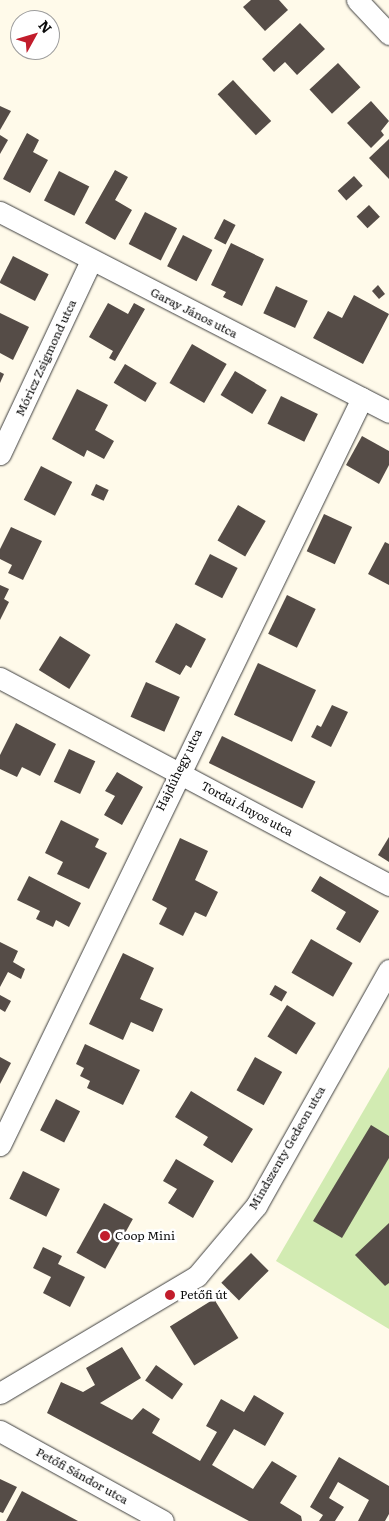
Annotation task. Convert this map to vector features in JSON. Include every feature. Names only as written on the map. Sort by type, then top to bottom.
[{"type":"street","points":[[357,0],[389,34]]},
{"type":"street","name":"Garay János utca","points":[[0,212],[91,261],[389,412]]},
{"type":"street","name":"Móricz Zsigmond utca","points":[[0,454],[91,261]]},
{"type":"street","name":"Hajdúhegy utca","points":[[0,1145],[178,772],[362,398]]},
{"type":"street","name":"Tordai Ányos utca","points":[[0,678],[389,885]]},
{"type":"street","name":"Mindszenty Gedeon utca","points":[[0,1393],[197,1276],[256,1206],[389,970]]},
{"type":"street","name":"Petőfi Sándor utca","points":[[0,1430],[163,1521]]},
{"type":"green space","points":[[389,1067],[389,1329],[276,1261]]},
{"type":"building","points":[[251,0],[279,0],[288,10],[265,31],[243,7]]},
{"type":"building","points":[[300,23],[325,49],[297,75],[285,62],[274,72],[262,59]]},
{"type":"building","points":[[338,63],[361,87],[332,114],[309,90]]},
{"type":"building","points":[[233,80],[271,121],[256,135],[218,94]]},
{"type":"building","points":[[371,101],[389,121],[381,131],[384,135],[371,148],[347,123]]},
{"type":"building","points":[[0,106],[11,111],[0,130]]},
{"type":"building","points":[[27,133],[39,140],[33,152],[48,160],[30,193],[3,179]]},
{"type":"building","points":[[0,135],[8,140],[0,154]]},
{"type":"building","points":[[389,139],[389,179],[369,158]]},
{"type":"building","points":[[115,170],[128,177],[115,200],[132,210],[115,240],[85,223]]},
{"type":"building","points":[[59,171],[89,186],[74,216],[44,200]]},
{"type":"building","points":[[354,176],[363,186],[346,200],[338,191]]},
{"type":"building","points":[[369,205],[380,217],[367,228],[357,217]]},
{"type":"building","points":[[145,212],[177,228],[161,260],[129,244]]},
{"type":"building","points":[[224,219],[236,225],[226,245],[214,239]]},
{"type":"building","points":[[183,235],[212,250],[197,281],[167,266]]},
{"type":"building","points":[[231,243],[264,259],[242,306],[223,297],[226,292],[211,285]]},
{"type":"building","points":[[13,256],[49,274],[35,301],[0,283]]},
{"type":"building","points":[[378,285],[385,294],[379,299],[372,291]]},
{"type":"building","points":[[276,286],[308,301],[295,328],[263,313]]},
{"type":"building","points":[[354,295],[389,314],[363,364],[313,338],[328,311],[342,318]]},
{"type":"building","points":[[108,303],[128,314],[134,303],[145,309],[115,361],[109,358],[113,351],[89,337]]},
{"type":"building","points":[[0,313],[29,327],[13,360],[0,353]]},
{"type":"building","points":[[192,344],[227,364],[204,403],[170,383]]},
{"type":"building","points":[[125,364],[157,383],[145,402],[114,383]]},
{"type":"building","points":[[235,371],[267,390],[252,414],[221,395]]},
{"type":"building","points":[[0,372],[4,374],[0,383]]},
{"type":"building","points":[[77,389],[108,405],[95,430],[114,441],[104,459],[87,450],[84,457],[52,439]]},
{"type":"building","points":[[281,396],[318,414],[304,442],[267,424]]},
{"type":"building","points":[[362,436],[389,451],[389,465],[379,484],[346,465]]},
{"type":"building","points":[[41,466],[72,482],[55,516],[24,500]]},
{"type":"building","points":[[96,484],[109,490],[104,501],[91,495]]},
{"type":"building","points":[[238,505],[266,521],[245,557],[218,541]]},
{"type":"building","points":[[324,514],[352,527],[335,564],[307,551]]},
{"type":"building","points":[[11,527],[42,541],[23,580],[8,573],[12,565],[0,559],[0,549]]},
{"type":"building","points":[[385,542],[389,544],[389,585],[368,574]]},
{"type":"building","points":[[210,554],[238,568],[222,598],[195,584]]},
{"type":"building","points":[[0,585],[9,589],[4,599],[9,602],[0,620]]},
{"type":"building","points":[[287,595],[316,609],[297,648],[268,634]]},
{"type":"building","points":[[176,623],[206,639],[191,668],[186,665],[180,675],[155,662]]},
{"type":"building","points":[[60,636],[91,655],[69,689],[39,670]]},
{"type":"building","points":[[258,663],[316,690],[292,742],[234,715]]},
{"type":"building","points":[[146,682],[180,697],[164,732],[131,717]]},
{"type":"building","points":[[332,705],[348,712],[331,747],[311,737],[317,725],[321,727]]},
{"type":"building","points":[[16,723],[56,744],[40,776],[22,767],[17,777],[0,769],[0,755]]},
{"type":"building","points":[[222,736],[315,782],[302,809],[209,763]]},
{"type":"building","points":[[69,749],[95,761],[80,794],[54,782]]},
{"type":"building","points":[[117,772],[143,787],[122,825],[104,815],[115,796],[105,791]]},
{"type":"building","points":[[61,820],[99,839],[95,847],[107,853],[89,889],[57,874],[63,862],[45,853]]},
{"type":"building","points":[[389,837],[389,862],[378,855]]},
{"type":"building","points":[[180,838],[208,851],[195,880],[218,892],[206,917],[195,912],[183,936],[159,924],[167,908],[152,900]]},
{"type":"building","points":[[29,876],[81,903],[69,927],[56,920],[53,927],[36,919],[40,911],[17,900]]},
{"type":"building","points":[[320,876],[379,911],[360,943],[336,929],[346,912],[311,891]]},
{"type":"building","points":[[311,939],[353,963],[333,997],[292,973]]},
{"type":"building","points":[[0,942],[18,951],[13,962],[25,969],[21,979],[8,972],[0,987]]},
{"type":"building","points":[[123,953],[154,968],[140,999],[163,1009],[153,1032],[131,1022],[123,1040],[89,1024]]},
{"type":"building","points":[[275,985],[287,992],[282,1002],[269,995]]},
{"type":"building","points":[[0,995],[11,1001],[5,1012],[0,1009]]},
{"type":"building","points":[[287,1005],[316,1023],[296,1054],[267,1036]]},
{"type":"building","points":[[85,1044],[140,1070],[123,1105],[87,1088],[90,1081],[80,1076],[84,1068],[76,1064]]},
{"type":"building","points":[[0,1057],[11,1063],[0,1084]]},
{"type":"building","points":[[255,1057],[282,1072],[264,1105],[237,1090]]},
{"type":"building","points":[[191,1091],[253,1129],[232,1163],[203,1145],[208,1137],[175,1117]]},
{"type":"building","points":[[56,1099],[80,1111],[64,1142],[40,1130]]},
{"type":"building","points":[[371,1125],[389,1136],[389,1158],[342,1238],[313,1221]]},
{"type":"building","points":[[176,1159],[214,1181],[193,1218],[168,1203],[177,1189],[163,1181]]},
{"type":"building","points":[[23,1171],[60,1189],[46,1217],[9,1199]]},
{"type":"building","name":"Coop Mini","points":[[104,1203],[133,1219],[105,1269],[76,1253]]},
{"type":"building","points":[[389,1223],[389,1283],[385,1286],[355,1255]]},
{"type":"building","points":[[43,1247],[62,1256],[58,1264],[85,1277],[70,1307],[43,1293],[51,1277],[33,1268]]},
{"type":"building","points":[[251,1253],[269,1271],[239,1300],[221,1283]]},
{"type":"building","points":[[214,1299],[238,1338],[194,1366],[170,1327]]},
{"type":"building","points":[[122,1347],[141,1378],[100,1403],[132,1420],[143,1408],[160,1419],[152,1433],[200,1461],[217,1432],[206,1426],[221,1399],[244,1412],[254,1395],[284,1413],[265,1446],[234,1429],[212,1465],[253,1489],[272,1461],[297,1476],[280,1503],[301,1516],[302,1521],[249,1521],[47,1413],[61,1382],[83,1392],[95,1385],[86,1368]]},
{"type":"building","points":[[156,1365],[183,1384],[172,1399],[145,1381]]},
{"type":"building","points":[[339,1457],[389,1486],[389,1514],[385,1521],[358,1521],[369,1500],[338,1482],[329,1498],[344,1507],[335,1521],[319,1521],[323,1515],[310,1507]]},
{"type":"building","points":[[0,1479],[17,1487],[3,1513],[0,1512]]},
{"type":"building","points":[[22,1491],[65,1514],[78,1521],[6,1521]]},
{"type":"place","name":"Coop Mini","points":[[105,1236]]},
{"type":"place","name":"Petőfi út","points":[[170,1295]]}]
